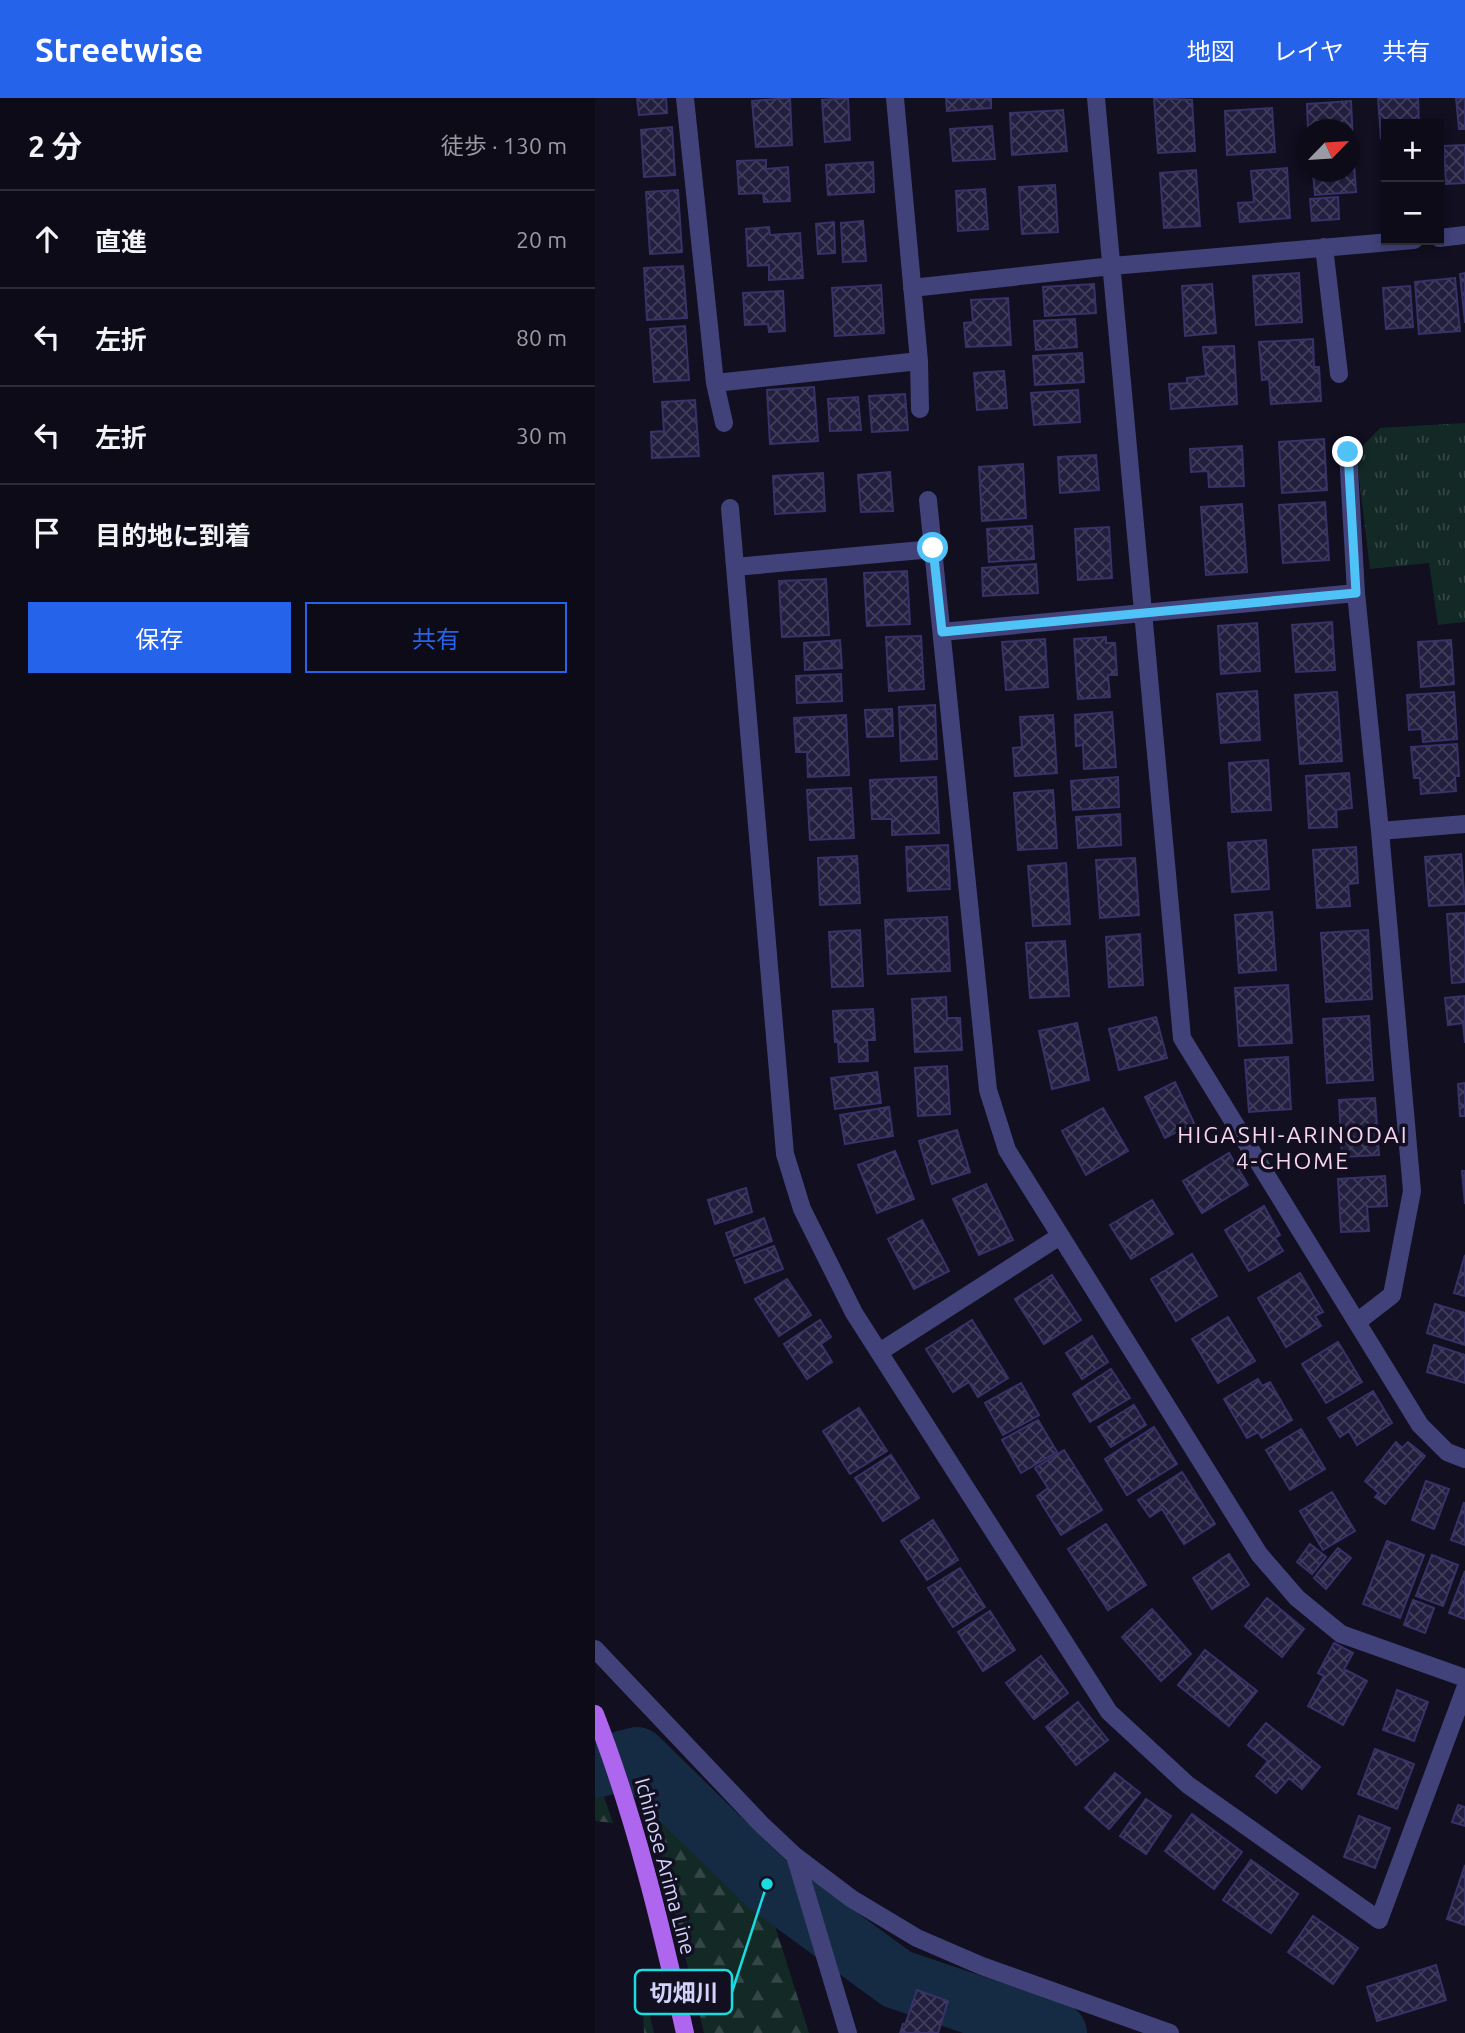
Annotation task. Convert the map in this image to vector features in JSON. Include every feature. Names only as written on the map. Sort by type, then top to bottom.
[{"type":"main road","name":"Ichinose Arima Line","points":[[595,1714],[608,1746],[645,1868],[685,2033]]},
{"type":"street","points":[[685,98],[715,383],[724,423]]},
{"type":"street","points":[[895,98],[919,361],[920,409]]},
{"type":"street","points":[[1096,98],[1182,1038],[1420,1425],[1447,1452],[1465,1459]]},
{"type":"street","points":[[1444,237],[1465,235]]},
{"type":"street","points":[[912,288],[1112,266],[1381,243]]},
{"type":"street","points":[[1324,247],[1339,374]]},
{"type":"street","points":[[715,383],[919,361]]},
{"type":"street","points":[[1348,452],[1356,593],[1412,1191],[1392,1295],[1357,1322]]},
{"type":"street","points":[[928,500],[988,1090],[1007,1150],[1259,1554],[1297,1598],[1341,1634],[1465,1678]]},
{"type":"street","points":[[730,508],[786,1160],[802,1209],[854,1313],[881,1351],[1109,1712],[1188,1785],[1379,1920],[1465,1689]]},
{"type":"street","points":[[735,566],[933,548]]},
{"type":"street","points":[[942,632],[1356,593]]},
{"type":"street","points":[[1380,831],[1465,824]]},
{"type":"street","points":[[881,1351],[1060,1236]]},
{"type":"street","points":[[595,1649],[795,1858],[852,1899],[917,1938],[982,1965],[1170,2033]]},
{"type":"street","points":[[795,1858],[848,2033]]},
{"type":"green space","points":[[1465,423],[1465,622],[1438,625],[1429,563],[1370,569],[1356,453],[1380,428]]},
{"type":"green space","points":[[595,1771],[613,1823],[595,1821]]},
{"type":"green space","points":[[640,1773],[769,1907],[809,2033],[704,2033]]},
{"type":"green space","points":[[642,1981],[654,2033],[644,2033]]},
{"type":"building","points":[[637,98],[666,98],[667,113],[639,115]]},
{"type":"building","points":[[790,98],[792,145],[756,147],[752,101]]},
{"type":"building","points":[[848,98],[850,140],[825,142],[822,100]]},
{"type":"building","points":[[946,98],[991,98],[991,108],[947,111]]},
{"type":"building","points":[[1154,98],[1192,100],[1195,151],[1158,153]]},
{"type":"building","points":[[1378,98],[1418,98],[1419,119],[1381,119],[1381,138]]},
{"type":"building","points":[[1456,98],[1465,98],[1465,129],[1459,129]]},
{"type":"building","points":[[1351,101],[1352,119],[1308,119],[1307,104]]},
{"type":"building","points":[[1272,108],[1275,152],[1227,155],[1225,111]]},
{"type":"building","points":[[1063,110],[1067,151],[1012,155],[1010,113]]},
{"type":"building","points":[[992,126],[995,159],[953,161],[950,129]]},
{"type":"building","points":[[672,127],[675,175],[644,177],[641,130]]},
{"type":"building","points":[[1465,145],[1465,183],[1446,184],[1444,146]]},
{"type":"building","points":[[766,160],[766,169],[788,167],[790,201],[764,202],[763,193],[739,194],[737,161]]},
{"type":"building","points":[[873,162],[874,192],[828,195],[826,165]]},
{"type":"building","points":[[1287,168],[1290,218],[1240,222],[1238,203],[1254,202],[1251,171]]},
{"type":"building","points":[[1196,170],[1200,226],[1164,228],[1160,173]]},
{"type":"building","points":[[1314,182],[1355,182],[1356,192],[1315,195]]},
{"type":"building","points":[[1055,185],[1058,232],[1022,234],[1019,187]]},
{"type":"building","points":[[985,189],[988,229],[958,231],[956,191]]},
{"type":"building","points":[[678,190],[682,252],[650,254],[646,192]]},
{"type":"building","points":[[1338,197],[1339,219],[1312,221],[1310,199]]},
{"type":"building","points":[[863,221],[866,261],[843,262],[841,223]]},
{"type":"building","points":[[834,222],[835,253],[818,254],[816,224]]},
{"type":"building","points":[[769,227],[770,235],[800,233],[803,278],[769,280],[769,265],[748,266],[746,229]]},
{"type":"building","points":[[683,266],[687,318],[647,320],[644,268]]},
{"type":"building","points":[[1299,273],[1302,322],[1256,325],[1253,276]]},
{"type":"building","points":[[1465,273],[1465,323],[1460,274]]},
{"type":"building","points":[[1455,278],[1460,331],[1419,334],[1415,282]]},
{"type":"building","points":[[1094,284],[1096,313],[1045,316],[1043,287]]},
{"type":"building","points":[[1212,284],[1216,333],[1185,336],[1182,286]]},
{"type":"building","points":[[881,285],[884,333],[835,336],[832,288]]},
{"type":"building","points":[[1410,286],[1413,327],[1386,329],[1383,288]]},
{"type":"building","points":[[783,291],[785,331],[769,332],[768,324],[745,325],[743,293]]},
{"type":"building","points":[[1008,298],[1011,345],[966,347],[964,323],[973,322],[971,300]]},
{"type":"building","points":[[1075,319],[1077,347],[1036,350],[1034,321]]},
{"type":"building","points":[[685,326],[689,380],[654,382],[650,329]]},
{"type":"building","points":[[1313,339],[1314,367],[1319,367],[1321,401],[1271,404],[1269,379],[1262,380],[1259,342]]},
{"type":"building","points":[[1234,346],[1237,404],[1171,409],[1169,384],[1187,383],[1187,378],[1206,376],[1203,347]]},
{"type":"building","points":[[1082,353],[1084,382],[1035,385],[1033,356]]},
{"type":"building","points":[[1004,371],[1007,408],[977,410],[974,373]]},
{"type":"building","points":[[814,387],[818,441],[770,444],[767,390]]},
{"type":"building","points":[[1078,390],[1080,422],[1034,425],[1031,393]]},
{"type":"building","points":[[905,394],[908,430],[872,432],[869,396]]},
{"type":"building","points":[[858,397],[861,430],[830,431],[828,399]]},
{"type":"building","points":[[695,400],[699,456],[652,458],[651,432],[664,431],[662,402]]},
{"type":"building","points":[[1324,439],[1327,490],[1282,493],[1279,442]]},
{"type":"building","points":[[1242,446],[1244,486],[1209,487],[1208,471],[1191,472],[1190,449]]},
{"type":"building","points":[[1096,455],[1099,490],[1060,493],[1058,457]]},
{"type":"building","points":[[1023,464],[1026,518],[982,521],[979,467]]},
{"type":"building","points":[[890,472],[893,511],[861,512],[858,475]]},
{"type":"building","points":[[823,473],[825,511],[775,514],[773,476]]},
{"type":"building","points":[[1325,502],[1329,560],[1283,563],[1279,505]]},
{"type":"building","points":[[1242,504],[1247,572],[1206,575],[1201,507]]},
{"type":"building","points":[[1032,526],[1034,559],[989,562],[987,529]]},
{"type":"building","points":[[1109,527],[1112,578],[1078,580],[1075,529]]},
{"type":"building","points":[[1036,564],[1038,593],[983,596],[982,568]]},
{"type":"building","points":[[907,571],[910,624],[867,626],[864,573]]},
{"type":"building","points":[[826,579],[829,635],[782,637],[779,581]]},
{"type":"building","points":[[1332,622],[1335,670],[1296,672],[1292,625]]},
{"type":"building","points":[[1257,623],[1260,671],[1221,674],[1218,626]]},
{"type":"building","points":[[921,636],[924,689],[889,691],[886,637]]},
{"type":"building","points":[[1106,637],[1106,643],[1115,643],[1117,675],[1108,675],[1110,697],[1078,699],[1074,639]]},
{"type":"building","points":[[1045,639],[1048,687],[1006,690],[1002,642]]},
{"type":"building","points":[[840,640],[842,668],[805,670],[804,643]]},
{"type":"building","points":[[1451,640],[1454,684],[1421,687],[1418,642]]},
{"type":"building","points":[[841,674],[842,701],[797,703],[796,676]]},
{"type":"building","points":[[1257,691],[1260,740],[1221,743],[1217,694]]},
{"type":"building","points":[[1337,692],[1342,761],[1300,764],[1295,695]]},
{"type":"building","points":[[1454,692],[1457,739],[1423,742],[1422,729],[1409,730],[1407,695]]},
{"type":"building","points":[[935,705],[937,759],[901,761],[899,707]]},
{"type":"building","points":[[892,709],[893,736],[867,737],[865,710]]},
{"type":"building","points":[[1112,712],[1116,767],[1084,769],[1083,745],[1076,746],[1075,715]]},
{"type":"building","points":[[846,715],[849,775],[808,777],[807,752],[796,752],[794,718]]},
{"type":"building","points":[[1053,715],[1057,773],[1015,776],[1013,748],[1022,747],[1020,717]]},
{"type":"building","points":[[1457,744],[1459,776],[1455,776],[1456,791],[1421,794],[1420,778],[1414,778],[1411,747]]},
{"type":"building","points":[[1268,760],[1271,810],[1232,812],[1229,763]]},
{"type":"building","points":[[1349,773],[1352,808],[1336,810],[1337,827],[1309,828],[1306,776]]},
{"type":"building","points":[[936,777],[939,833],[892,835],[892,819],[872,819],[870,780]]},
{"type":"building","points":[[1118,777],[1119,807],[1073,810],[1071,781]]},
{"type":"building","points":[[851,788],[854,838],[810,840],[807,790]]},
{"type":"building","points":[[1053,790],[1057,848],[1018,850],[1014,793]]},
{"type":"building","points":[[1120,814],[1121,845],[1078,848],[1076,817]]},
{"type":"building","points":[[1266,840],[1269,889],[1232,892],[1228,843]]},
{"type":"building","points":[[948,845],[950,889],[908,891],[906,847]]},
{"type":"building","points":[[1356,847],[1358,883],[1348,884],[1350,906],[1317,908],[1313,850]]},
{"type":"building","points":[[1461,854],[1465,904],[1429,906],[1425,857]]},
{"type":"building","points":[[857,856],[860,903],[820,905],[818,858]]},
{"type":"building","points":[[1135,858],[1139,915],[1100,918],[1096,860]]},
{"type":"building","points":[[1066,863],[1070,924],[1033,926],[1028,866]]},
{"type":"building","points":[[1272,912],[1276,970],[1239,973],[1235,915]]},
{"type":"building","points":[[1465,913],[1465,982],[1452,983],[1447,914]]},
{"type":"building","points":[[947,917],[950,971],[888,974],[885,920]]},
{"type":"building","points":[[860,930],[863,986],[832,987],[829,932]]},
{"type":"building","points":[[1368,930],[1372,999],[1326,1002],[1321,933]]},
{"type":"building","points":[[1140,934],[1143,985],[1109,987],[1106,937]]},
{"type":"building","points":[[1065,941],[1069,996],[1030,998],[1026,943]]},
{"type":"building","points":[[1288,985],[1292,1043],[1239,1046],[1235,988]]},
{"type":"building","points":[[1465,996],[1465,1043],[1463,1023],[1448,1025],[1445,998]]},
{"type":"building","points":[[946,997],[947,1018],[960,1018],[962,1050],[915,1052],[912,999]]},
{"type":"building","points":[[873,1009],[875,1040],[867,1040],[868,1061],[839,1062],[833,1011]]},
{"type":"building","points":[[1369,1016],[1373,1080],[1327,1083],[1323,1019]]},
{"type":"building","points":[[1156,1017],[1167,1058],[1119,1070],[1109,1029]]},
{"type":"building","points":[[1077,1023],[1089,1080],[1052,1089],[1039,1031]]},
{"type":"building","points":[[1288,1057],[1291,1109],[1249,1112],[1245,1060]]},
{"type":"building","points":[[947,1066],[950,1114],[918,1116],[915,1068]]},
{"type":"building","points":[[877,1072],[881,1103],[835,1109],[831,1078]]},
{"type":"building","points":[[1175,1082],[1194,1123],[1165,1138],[1145,1097]]},
{"type":"building","points":[[1465,1083],[1465,1116],[1460,1116],[1458,1084]]},
{"type":"building","points":[[1375,1098],[1379,1155],[1342,1157],[1339,1100]]},
{"type":"building","points":[[889,1107],[893,1136],[845,1144],[840,1115]]},
{"type":"building","points":[[1103,1108],[1128,1151],[1086,1175],[1062,1131]]},
{"type":"building","points":[[957,1130],[970,1172],[932,1184],[919,1141]]},
{"type":"building","points":[[895,1151],[914,1199],[877,1213],[858,1165]]},
{"type":"building","points":[[1229,1153],[1248,1185],[1202,1213],[1183,1181]]},
{"type":"building","points":[[1462,1171],[1465,1171],[1465,1204]]},
{"type":"building","points":[[1385,1176],[1387,1206],[1367,1207],[1369,1231],[1341,1232],[1338,1179]]},
{"type":"building","points":[[986,1184],[1013,1240],[979,1255],[953,1199]]},
{"type":"building","points":[[746,1188],[752,1212],[715,1224],[708,1200]]},
{"type":"building","points":[[1152,1200],[1173,1234],[1131,1259],[1110,1225]]},
{"type":"building","points":[[1264,1206],[1280,1235],[1275,1238],[1283,1251],[1249,1271],[1225,1230]]},
{"type":"building","points":[[764,1218],[772,1241],[734,1256],[726,1233]]},
{"type":"building","points":[[922,1220],[949,1271],[914,1289],[888,1239]]},
{"type":"building","points":[[774,1246],[783,1269],[745,1283],[736,1260]]},
{"type":"building","points":[[1192,1254],[1217,1296],[1176,1321],[1151,1279]]},
{"type":"building","points":[[1465,1255],[1465,1296],[1454,1293]]},
{"type":"building","points":[[1300,1273],[1323,1312],[1315,1316],[1321,1326],[1286,1347],[1258,1298]]},
{"type":"building","points":[[1052,1275],[1081,1320],[1044,1344],[1015,1299]]},
{"type":"building","points":[[787,1279],[811,1315],[779,1336],[755,1299]]},
{"type":"building","points":[[1435,1304],[1465,1313],[1465,1345],[1427,1333]]},
{"type":"building","points":[[1228,1317],[1255,1361],[1218,1383],[1192,1339]]},
{"type":"building","points":[[820,1320],[831,1337],[821,1344],[832,1362],[807,1379],[784,1344]]},
{"type":"building","points":[[972,1320],[1008,1378],[978,1397],[969,1382],[953,1392],[926,1349]]},
{"type":"building","points":[[1092,1336],[1108,1362],[1082,1379],[1066,1353]]},
{"type":"building","points":[[1338,1342],[1362,1382],[1326,1403],[1302,1364]]},
{"type":"building","points":[[1434,1345],[1465,1355],[1465,1383],[1427,1372]]},
{"type":"building","points":[[1111,1369],[1130,1398],[1090,1422],[1073,1394]]},
{"type":"building","points":[[1258,1379],[1262,1386],[1270,1382],[1292,1420],[1262,1438],[1258,1432],[1247,1438],[1224,1399]]},
{"type":"building","points":[[1021,1383],[1039,1415],[1003,1435],[985,1403]]},
{"type":"building","points":[[1373,1391],[1392,1423],[1357,1445],[1349,1431],[1340,1437],[1328,1418]]},
{"type":"building","points":[[1134,1405],[1146,1425],[1111,1447],[1098,1427]]},
{"type":"building","points":[[859,1408],[887,1451],[850,1474],[823,1431]]},
{"type":"building","points":[[1038,1420],[1057,1452],[1021,1473],[1002,1440]]},
{"type":"building","points":[[1154,1427],[1177,1464],[1127,1495],[1105,1459]]},
{"type":"building","points":[[1301,1429],[1325,1469],[1290,1490],[1266,1450]]},
{"type":"building","points":[[1396,1442],[1402,1448],[1408,1442],[1425,1456],[1385,1504],[1375,1497],[1379,1493],[1365,1481]]},
{"type":"building","points":[[1064,1450],[1102,1510],[1061,1535],[1037,1496],[1048,1488],[1035,1468]]},
{"type":"building","points":[[891,1455],[919,1498],[883,1521],[855,1478]]},
{"type":"building","points":[[1182,1472],[1215,1524],[1184,1544],[1162,1509],[1150,1517],[1138,1500]]},
{"type":"building","points":[[1426,1481],[1449,1489],[1434,1529],[1412,1520]]},
{"type":"building","points":[[1332,1492],[1355,1531],[1323,1550],[1300,1511]]},
{"type":"building","points":[[1465,1503],[1465,1545],[1451,1540]]},
{"type":"building","points":[[933,1520],[958,1560],[927,1580],[901,1541]]},
{"type":"building","points":[[1106,1524],[1146,1585],[1108,1610],[1068,1549]]},
{"type":"building","points":[[1387,1541],[1424,1555],[1400,1618],[1363,1604]]},
{"type":"building","points":[[1310,1544],[1326,1557],[1312,1574],[1297,1562]]},
{"type":"building","points":[[1338,1548],[1351,1558],[1326,1589],[1314,1578]]},
{"type":"building","points":[[1229,1554],[1249,1585],[1212,1609],[1193,1578]]},
{"type":"building","points":[[1432,1555],[1458,1565],[1443,1606],[1416,1596]]},
{"type":"building","points":[[960,1568],[985,1607],[953,1627],[928,1588]]},
{"type":"building","points":[[1465,1571],[1465,1619],[1449,1613]]},
{"type":"building","points":[[1267,1598],[1304,1629],[1282,1657],[1245,1626]]},
{"type":"building","points":[[1413,1600],[1434,1608],[1425,1633],[1404,1625]]},
{"type":"building","points":[[1152,1609],[1191,1654],[1161,1681],[1122,1637]]},
{"type":"building","points":[[990,1611],[1015,1650],[983,1671],[958,1632]]},
{"type":"building","points":[[1334,1643],[1353,1653],[1344,1669],[1367,1681],[1343,1725],[1308,1706],[1324,1676],[1318,1673]]},
{"type":"building","points":[[1205,1650],[1257,1691],[1229,1726],[1178,1685]]},
{"type":"building","points":[[1041,1656],[1068,1693],[1034,1719],[1006,1683]]},
{"type":"building","points":[[1397,1690],[1428,1702],[1414,1741],[1383,1730]]},
{"type":"building","points":[[1078,1702],[1108,1740],[1076,1765],[1046,1727]]},
{"type":"building","points":[[1266,1723],[1320,1767],[1302,1789],[1289,1778],[1276,1793],[1256,1776],[1268,1761],[1248,1745]]},
{"type":"building","points":[[1375,1749],[1414,1764],[1397,1809],[1358,1794]]},
{"type":"building","points":[[1115,1773],[1140,1793],[1109,1829],[1085,1808]]},
{"type":"building","points":[[1146,1799],[1171,1816],[1146,1854],[1120,1836]]},
{"type":"building","points":[[1458,1805],[1465,1807],[1465,1826],[1452,1822]]},
{"type":"building","points":[[1192,1814],[1242,1852],[1214,1889],[1165,1851]]},
{"type":"building","points":[[1359,1816],[1390,1828],[1375,1868],[1344,1857]]},
{"type":"building","points":[[1251,1860],[1298,1894],[1271,1933],[1223,1900]]},
{"type":"building","points":[[1465,1865],[1465,1925],[1447,1919]]},
{"type":"building","points":[[1313,1916],[1358,1948],[1333,1984],[1288,1952]]},
{"type":"building","points":[[1436,1965],[1446,2000],[1377,2021],[1367,1987]]},
{"type":"building","points":[[917,1990],[948,2001],[938,2033],[900,2033]]},
{"type":"waterway","points":[[595,1768],[637,1757],[767,1884],[897,1979],[1057,2033]]},
{"type":"place","name":"切畑川","points":[[767,1884]]},
{"type":"district","name":"HIGASHI-ARINODAI 4-CHOME","points":[[1293,1147]]},
{"type":"route","points":[[933,548],[942,632],[1356,593],[1348,452]]}]
